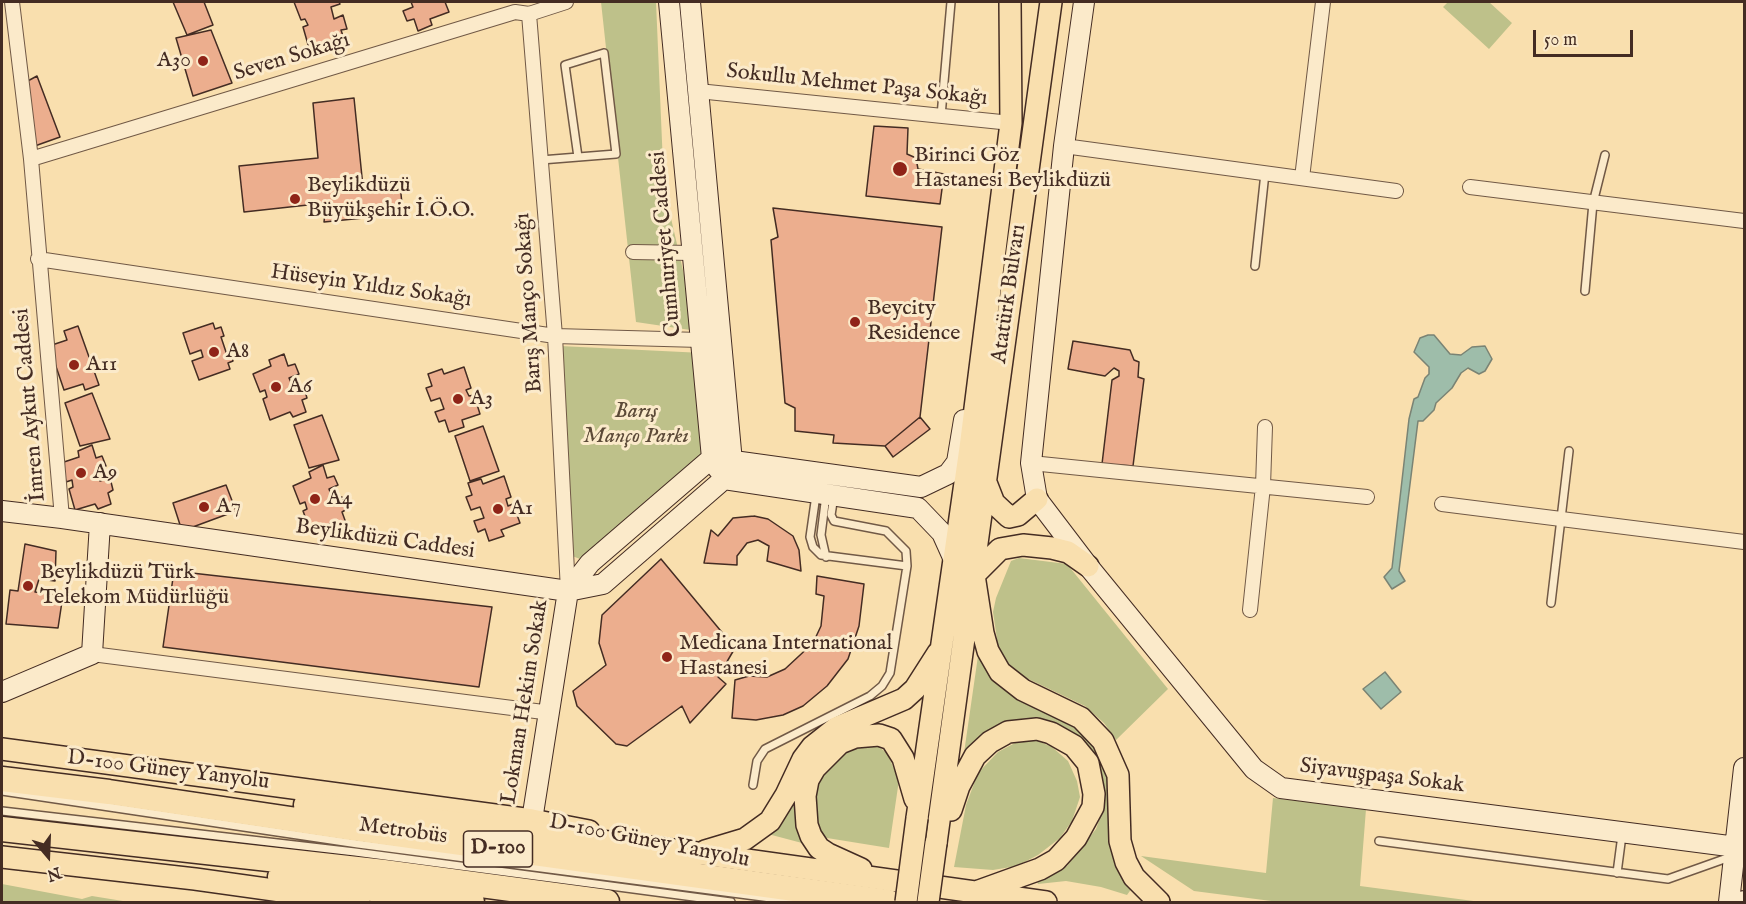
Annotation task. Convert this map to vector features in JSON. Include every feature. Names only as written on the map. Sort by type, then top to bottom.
[{"type":"highway","name":"D-100","points":[[2,779],[109,792],[888,903]]},
{"type":"highway","points":[[109,792],[218,797],[309,806],[691,854]]},
{"type":"highway","name":"D-100","points":[[2,829],[384,872],[607,903]]},
{"type":"highway","points":[[2,837],[46,846],[472,903]]},
{"type":"main road","name":"Cumhuriyet Caddesi","points":[[669,2],[712,458],[728,470]]},
{"type":"main road","name":"Cumhuriyet Caddesi","points":[[690,2],[722,340],[728,470]]},
{"type":"main road","name":"Atatürk Bulvarı","points":[[917,818],[955,562],[1011,123],[1010,2]]},
{"type":"main road","points":[[985,479],[994,503],[1009,517],[1018,515],[1037,499],[1031,463],[1064,146],[1084,2]]},
{"type":"main road","name":"Atatürk Bulvarı","points":[[974,575],[1049,5]]},
{"type":"main road","points":[[677,88],[698,91]]},
{"type":"main road","points":[[700,340],[722,340]]},
{"type":"main road","points":[[728,470],[921,487],[937,481],[948,474],[957,462],[970,387],[983,352]]},
{"type":"main road","points":[[568,591],[590,563],[712,458]]},
{"type":"main road","points":[[728,470],[826,494],[918,508],[942,532],[955,562]]},
{"type":"main road","name":"Beylikdüzü Caddesi","points":[[2,511],[100,523],[568,591],[603,584],[728,470]]},
{"type":"main road","name":"Siyavuşpaşa Sokak","points":[[1037,499],[1088,566],[1254,769],[1281,788],[1622,832],[1738,851]]},
{"type":"main road","points":[[2,692],[92,654],[100,523]]},
{"type":"main road","points":[[928,903],[974,575],[989,557],[1010,545],[1035,546],[1068,552],[1088,566]]},
{"type":"main road","points":[[974,575],[983,633],[988,651],[1000,672],[1023,690],[1081,718],[1103,741],[1118,775],[1120,841],[1126,862],[1134,877],[1160,903]]},
{"type":"main road","name":"Lokman Hekim Sokak","points":[[532,820],[551,713],[568,591]]},
{"type":"main road","points":[[691,854],[735,843],[770,821],[812,747],[836,728],[904,699],[915,689],[943,645]]},
{"type":"main road","points":[[936,843],[946,826],[965,774],[975,756],[990,742],[1008,732],[1037,729],[1062,738],[1082,754],[1092,776],[1094,794],[1089,817],[1077,838],[1056,860],[1040,869],[973,893]]},
{"type":"main road","points":[[880,878],[819,848],[811,836],[806,818],[805,796],[808,780],[815,768],[840,743],[855,737],[879,735],[891,739],[908,768],[914,789],[917,818],[906,903]]},
{"type":"main road","name":"D-100 Güney Yanyolu","points":[[2,749],[532,820],[645,842],[691,854],[880,878],[1046,903]]},
{"type":"main road","points":[[1729,903],[1738,851],[1744,768]]},
{"type":"main road","points":[[2,857],[195,879],[359,903]]},
{"type":"street","name":"İmren Aykut Caddesi","points":[[12,2],[31,159],[62,518]]},
{"type":"street","name":"Seven Sokağı","points":[[31,159],[520,9],[566,2]]},
{"type":"street","points":[[1302,178],[1323,2]]},
{"type":"street","name":"Barış Manço Sokağı","points":[[520,9],[541,160],[555,336],[568,591]]},
{"type":"street","name":"Sokullu Mehmet Paşa Sokağı","points":[[698,91],[1011,123]]},
{"type":"street","points":[[1064,146],[1396,191]]},
{"type":"street","points":[[1470,187],[1744,220]]},
{"type":"street","points":[[633,252],[691,252]]},
{"type":"street","name":"Hüseyin Yıldız Sokağı","points":[[38,259],[555,336],[700,340]]},
{"type":"street","points":[[1250,610],[1263,486],[1265,427]]},
{"type":"street","points":[[1031,463],[1367,497]]},
{"type":"street","points":[[1442,504],[1744,542]]},
{"type":"street","points":[[92,654],[551,713]]},
{"type":"lane","points":[[941,116],[951,2]]},
{"type":"lane","points":[[541,160],[616,154],[604,53],[565,65],[578,157]]},
{"type":"lane","points":[[1585,291],[1593,203],[1605,155]]},
{"type":"lane","points":[[1255,266],[1265,173]]},
{"type":"lane","points":[[1551,603],[1569,451]]},
{"type":"lane","points":[[826,494],[810,537],[813,547],[826,558],[907,566]]},
{"type":"lane","points":[[753,785],[757,761],[765,749],[870,696],[890,673],[907,566],[906,551],[886,531],[834,521],[826,494]]},
{"type":"lane","name":"Metrobüs","points":[[2,791],[358,844],[801,903]]},
{"type":"lane","name":"Metrobüs","points":[[2,811],[355,852],[732,903]]},
{"type":"lane","points":[[1617,873],[1622,832]]},
{"type":"lane","points":[[1379,841],[1668,879],[1738,851]]},
{"type":"green space","points":[[601,2],[656,2],[664,188],[697,331],[636,322]]},
{"type":"green space","points":[[1448,2],[1489,2],[1512,23],[1489,49],[1443,7]]},
{"type":"green space","name":"Barış Manço Parkı","points":[[560,346],[703,353],[707,457],[583,560],[572,556]]},
{"type":"green space","points":[[1019,558],[1067,564],[1168,689],[1116,740],[1104,723],[1085,706],[1020,675],[1001,657],[994,641],[997,639],[993,612],[996,598],[1011,561]]},
{"type":"green space","points":[[979,649],[993,678],[1010,694],[1078,725],[1103,757],[1132,888],[1127,895],[1101,887],[1066,881],[1038,884],[1037,881],[1067,866],[1096,829],[1103,810],[1102,786],[1044,722],[1020,719],[991,732],[968,753],[964,753]]},
{"type":"green space","points":[[1036,740],[1052,747],[1068,761],[1077,781],[1080,797],[1072,821],[1060,838],[1038,855],[1017,866],[993,870],[954,867],[966,805],[978,773],[998,752],[1015,743]]},
{"type":"green space","points":[[859,744],[875,744],[887,753],[899,780],[889,848],[827,838],[815,827],[812,809],[817,784],[839,752]]},
{"type":"green space","points":[[799,784],[797,819],[802,843],[768,834]]},
{"type":"green space","points":[[1273,798],[1366,809],[1360,886],[1481,902],[1279,902],[1194,891],[1141,856],[1266,873]]},
{"type":"green space","points":[[2,884],[82,899],[92,896],[129,902],[2,902]]},
{"type":"shaded area","points":[[1434,335],[1450,354],[1461,355],[1472,347],[1485,346],[1492,359],[1485,371],[1479,374],[1468,368],[1461,373],[1452,388],[1436,403],[1434,410],[1423,421],[1418,421],[1399,571],[1405,581],[1392,589],[1384,577],[1392,568],[1409,419],[1414,399],[1418,397],[1425,378],[1429,374],[1429,367],[1414,352],[1420,338]]},
{"type":"shaded area","points":[[1385,672],[1401,692],[1381,709],[1363,689]]},
{"type":"building","points":[[173,2],[204,2],[213,25],[187,35]]},
{"type":"building","points":[[294,2],[339,2],[340,4],[331,7],[334,19],[343,15],[347,29],[341,30],[345,42],[332,47],[330,41],[309,48],[303,27],[308,25],[305,19],[301,20]]},
{"type":"building","points":[[411,2],[445,2],[449,12],[430,19],[432,25],[418,31],[414,19],[407,21],[403,11],[413,7]]},
{"type":"building","name":"A30","points":[[211,30],[232,83],[193,96],[176,38]]},
{"type":"building","points":[[37,76],[60,137],[32,147],[24,83]]},
{"type":"building","points":[[354,98],[363,187],[400,184],[403,214],[324,222],[326,203],[244,212],[239,166],[318,158],[313,103]]},
{"type":"building","points":[[874,126],[908,128],[907,154],[916,158],[918,169],[944,174],[940,204],[866,196]]},
{"type":"building","name":"Beycity Residence","points":[[773,208],[942,227],[920,417],[885,446],[833,443],[834,435],[795,431],[795,408],[785,403],[771,240],[778,237]]},
{"type":"building","name":"A8","points":[[213,323],[215,329],[221,327],[224,336],[221,337],[226,352],[230,351],[233,361],[228,363],[230,369],[199,380],[192,361],[203,357],[201,350],[190,354],[183,333]]},
{"type":"building","name":"A11","points":[[78,326],[99,385],[85,390],[83,384],[64,390],[49,346],[67,340],[64,331]]},
{"type":"building","points":[[1073,341],[1130,350],[1134,360],[1139,362],[1138,377],[1144,379],[1133,466],[1102,464],[1112,380],[1119,376],[1119,371],[1114,368],[1105,376],[1068,369]]},
{"type":"building","name":"A6","points":[[284,354],[288,366],[295,364],[299,374],[289,378],[294,389],[303,385],[307,398],[302,400],[306,412],[293,417],[290,412],[270,420],[263,399],[267,397],[265,390],[260,392],[253,374],[271,366],[269,360]]},
{"type":"building","name":"A3","points":[[464,367],[471,388],[466,390],[469,396],[474,395],[480,414],[462,420],[464,427],[449,432],[445,420],[439,422],[435,412],[444,409],[440,398],[431,401],[426,388],[432,386],[428,374],[442,369],[444,374]]},
{"type":"building","points":[[92,393],[110,439],[80,446],[65,403]]},
{"type":"building","points":[[322,415],[339,460],[309,468],[294,425]]},
{"type":"building","points":[[920,417],[930,429],[893,457],[885,446]]},
{"type":"building","points":[[483,426],[499,471],[470,481],[455,436]]},
{"type":"building","name":"A9","points":[[92,445],[96,458],[102,456],[106,466],[96,469],[100,481],[110,478],[113,490],[108,493],[111,504],[98,509],[95,504],[75,510],[69,489],[73,487],[72,480],[66,482],[61,463],[79,457],[78,451]]},
{"type":"building","name":"A4","points":[[323,465],[327,478],[334,476],[338,485],[329,489],[333,500],[342,497],[347,509],[342,512],[346,523],[333,529],[330,524],[311,532],[303,511],[307,509],[305,502],[300,504],[293,486],[311,478],[309,472]]},
{"type":"building","name":"A1","points":[[504,476],[511,497],[506,499],[508,506],[513,504],[520,523],[501,530],[504,536],[489,541],[485,529],[478,532],[474,521],[484,518],[480,507],[471,510],[466,497],[472,495],[468,483],[481,479],[483,484]]},
{"type":"building","name":"A7","points":[[226,485],[236,511],[182,531],[173,503]]},
{"type":"building","points":[[754,516],[768,519],[793,536],[799,550],[801,571],[767,561],[769,546],[758,540],[747,543],[737,556],[737,565],[704,563],[711,530],[718,536],[733,518]]},
{"type":"building","name":"Beylikdüzü Türk Telekom Müdürlüğü","points":[[25,544],[56,551],[55,581],[39,579],[35,592],[63,595],[58,628],[6,624],[10,590],[18,591]]},
{"type":"building","name":"Medicana International Hastanesi","points":[[661,559],[735,648],[718,677],[726,684],[690,723],[682,706],[627,746],[616,744],[577,706],[573,691],[606,665],[599,643],[602,615]]},
{"type":"building","points":[[174,571],[492,607],[479,687],[163,647]]},
{"type":"building","points":[[817,576],[864,584],[859,626],[848,659],[827,686],[803,706],[783,715],[756,720],[732,718],[735,680],[749,676],[767,677],[785,669],[813,643],[821,626],[824,596],[816,594]]},
{"type":"place","name":"A30","points":[[203,61]]},
{"type":"place","name":"Birinci Göz Hastanesi Beylikdüzü","points":[[900,169]]},
{"type":"place","name":"Beylikdüzü Büyükşehir İ.Ö.O.","points":[[295,199]]},
{"type":"place","name":"Beycity Residence","points":[[855,322]]},
{"type":"place","name":"A8","points":[[214,352]]},
{"type":"place","name":"A11","points":[[74,365]]},
{"type":"place","name":"A6","points":[[276,387]]},
{"type":"place","name":"A3","points":[[458,399]]},
{"type":"place","name":"A9","points":[[81,473]]},
{"type":"place","name":"A4","points":[[315,499]]},
{"type":"place","name":"A7","points":[[204,507]]},
{"type":"place","name":"A1","points":[[498,509]]},
{"type":"place","name":"Beylikdüzü Türk Telekom Müdürlüğü","points":[[28,586]]},
{"type":"place","name":"Medicana International Hastanesi","points":[[667,657]]}]
